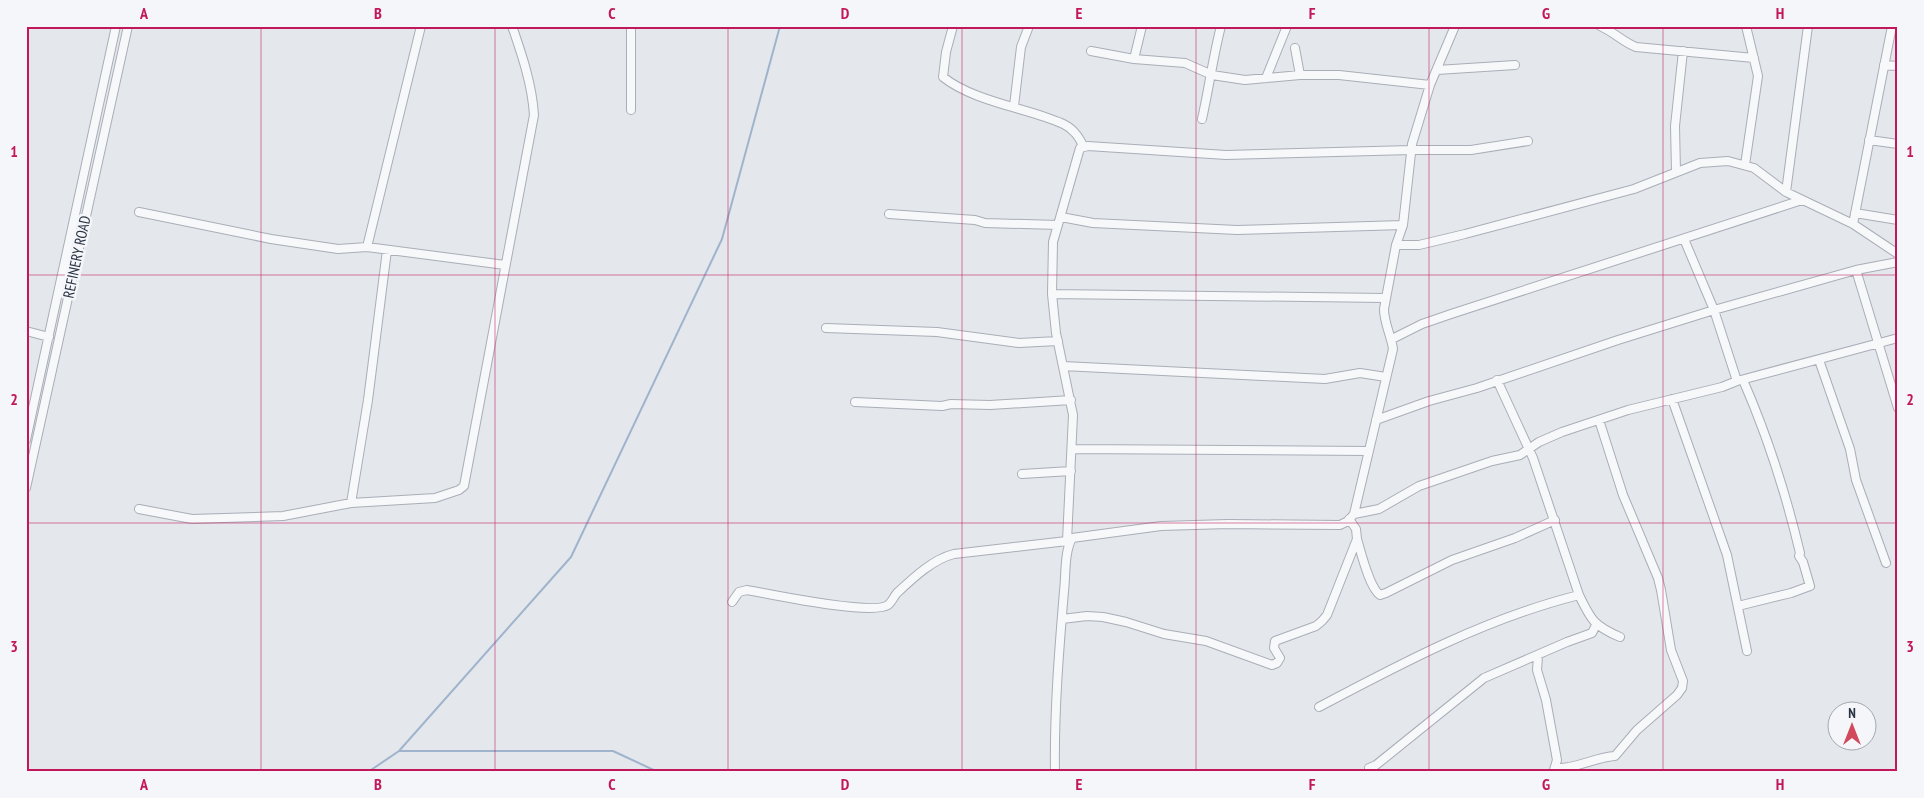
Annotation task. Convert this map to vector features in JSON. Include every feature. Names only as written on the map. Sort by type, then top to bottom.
[{"type":"street","name":"REFINERY ROAD","points":[[26,440],[116,26]]},
{"type":"street","name":"REFINERY ROAD","points":[[26,488],[128,26]]},
{"type":"street","points":[[367,247],[420,26]]},
{"type":"street","points":[[139,509],[192,519],[283,516],[351,503],[435,498],[460,490],[464,486],[485,384],[505,265],[534,115],[533,96],[528,75],[512,26]]},
{"type":"street","points":[[631,26],[631,110]]},
{"type":"street","points":[[953,26],[946,52],[943,77],[954,86],[976,96],[1014,106],[1064,124],[1075,133],[1084,147]]},
{"type":"street","points":[[1014,106],[1021,47],[1029,26]]},
{"type":"street","points":[[1134,59],[1142,26]]},
{"type":"street","points":[[1202,120],[1220,26]]},
{"type":"street","points":[[1266,78],[1287,26]]},
{"type":"street","points":[[1455,26],[1430,85],[1411,150],[1402,225],[1385,298],[1384,317],[1392,339],[1393,349],[1352,516],[1357,539],[1372,584],[1376,592],[1380,594],[1386,593],[1452,560],[1516,538],[1555,520]]},
{"type":"street","points":[[1600,26],[1619,36],[1627,44],[1636,47],[1754,58]]},
{"type":"street","points":[[1746,26],[1758,76],[1746,164]]},
{"type":"street","points":[[1786,192],[1808,26]]},
{"type":"street","points":[[1853,224],[1892,26]]},
{"type":"street","points":[[1294,48],[1300,75]]},
{"type":"street","points":[[1091,51],[1134,59],[1185,63],[1212,75],[1245,80],[1300,75],[1340,75],[1430,85]]},
{"type":"street","points":[[1676,172],[1675,126],[1683,51]]},
{"type":"street","points":[[1437,70],[1515,65]]},
{"type":"street","points":[[1884,65],[1898,66]]},
{"type":"street","points":[[1869,140],[1898,144]]},
{"type":"street","points":[[1055,772],[1073,415],[1058,341],[1052,294],[1053,242],[1078,151],[1084,147],[1133,148],[1226,155],[1471,150],[1528,142]]},
{"type":"street","points":[[1396,245],[1419,245],[1465,234],[1634,190],[1700,163],[1728,161],[1746,164],[1754,168],[1786,192],[1853,224],[1898,254]]},
{"type":"street","points":[[1392,339],[1422,324],[1451,314],[1802,200]]},
{"type":"street","points":[[139,212],[271,239],[338,249],[367,247],[505,265]]},
{"type":"street","points":[[1855,213],[1898,220]]},
{"type":"street","points":[[889,214],[975,220],[985,223],[1058,225]]},
{"type":"street","points":[[1061,217],[1093,223],[1237,230],[1402,225]]},
{"type":"street","points":[[1684,239],[1714,310],[1740,380],[1767,440],[1785,496],[1800,553],[1798,556],[1804,562],[1810,586],[1791,593],[1738,606]]},
{"type":"street","points":[[351,503],[368,400],[387,250]]},
{"type":"street","points":[[1376,420],[1429,401],[1714,310],[1856,270],[1898,262]]},
{"type":"street","points":[[1856,270],[1898,408]]},
{"type":"street","points":[[1052,294],[1385,298]]},
{"type":"street","points":[[826,328],[937,332],[1019,343],[1058,341]]},
{"type":"street","points":[[26,331],[49,337]]},
{"type":"street","points":[[732,602],[739,592],[747,590],[861,609],[880,608],[887,605],[896,594],[944,556],[954,554],[1068,542],[1076,537],[1161,526],[1228,524],[1340,525],[1352,516],[1378,509],[1419,486],[1492,461],[1520,455],[1540,442],[1562,432],[1672,399],[1722,388],[1740,380],[1878,345],[1898,338]]},
{"type":"street","points":[[45,356],[55,359]]},
{"type":"street","points":[[1819,360],[1850,449],[1856,480],[1886,563]]},
{"type":"street","points":[[1063,366],[1325,379],[1360,373],[1386,377]]},
{"type":"street","points":[[1497,380],[1529,449],[1555,520],[1579,595],[1588,614],[1596,625],[1620,637]]},
{"type":"street","points":[[1672,399],[1727,555],[1746,652]]},
{"type":"street","points":[[855,402],[942,406],[951,404],[990,405],[1071,400]]},
{"type":"street","points":[[1538,656],[1537,670],[1546,700],[1557,760],[1554,770],[1593,761],[1601,756],[1615,756],[1637,730],[1677,695],[1682,688],[1683,681],[1671,650],[1658,578],[1623,495],[1599,420]]},
{"type":"street","points":[[1072,449],[1368,452]]},
{"type":"street","points":[[1022,474],[1071,471]]},
{"type":"street","points":[[1062,619],[1087,616],[1110,618],[1164,634],[1206,642],[1272,665],[1277,663],[1280,658],[1274,648],[1275,641],[1316,626],[1327,615],[1357,539]]},
{"type":"street","points":[[1319,707],[1384,673],[1487,625],[1544,604],[1579,595]]},
{"type":"street","points":[[1369,768],[1376,765],[1484,678],[1592,633],[1596,625]]},
{"type":"waterway","points":[[368,772],[399,751],[571,557],[722,239],[780,26]]},
{"type":"waterway","points":[[400,751],[613,751],[658,772]]}]
